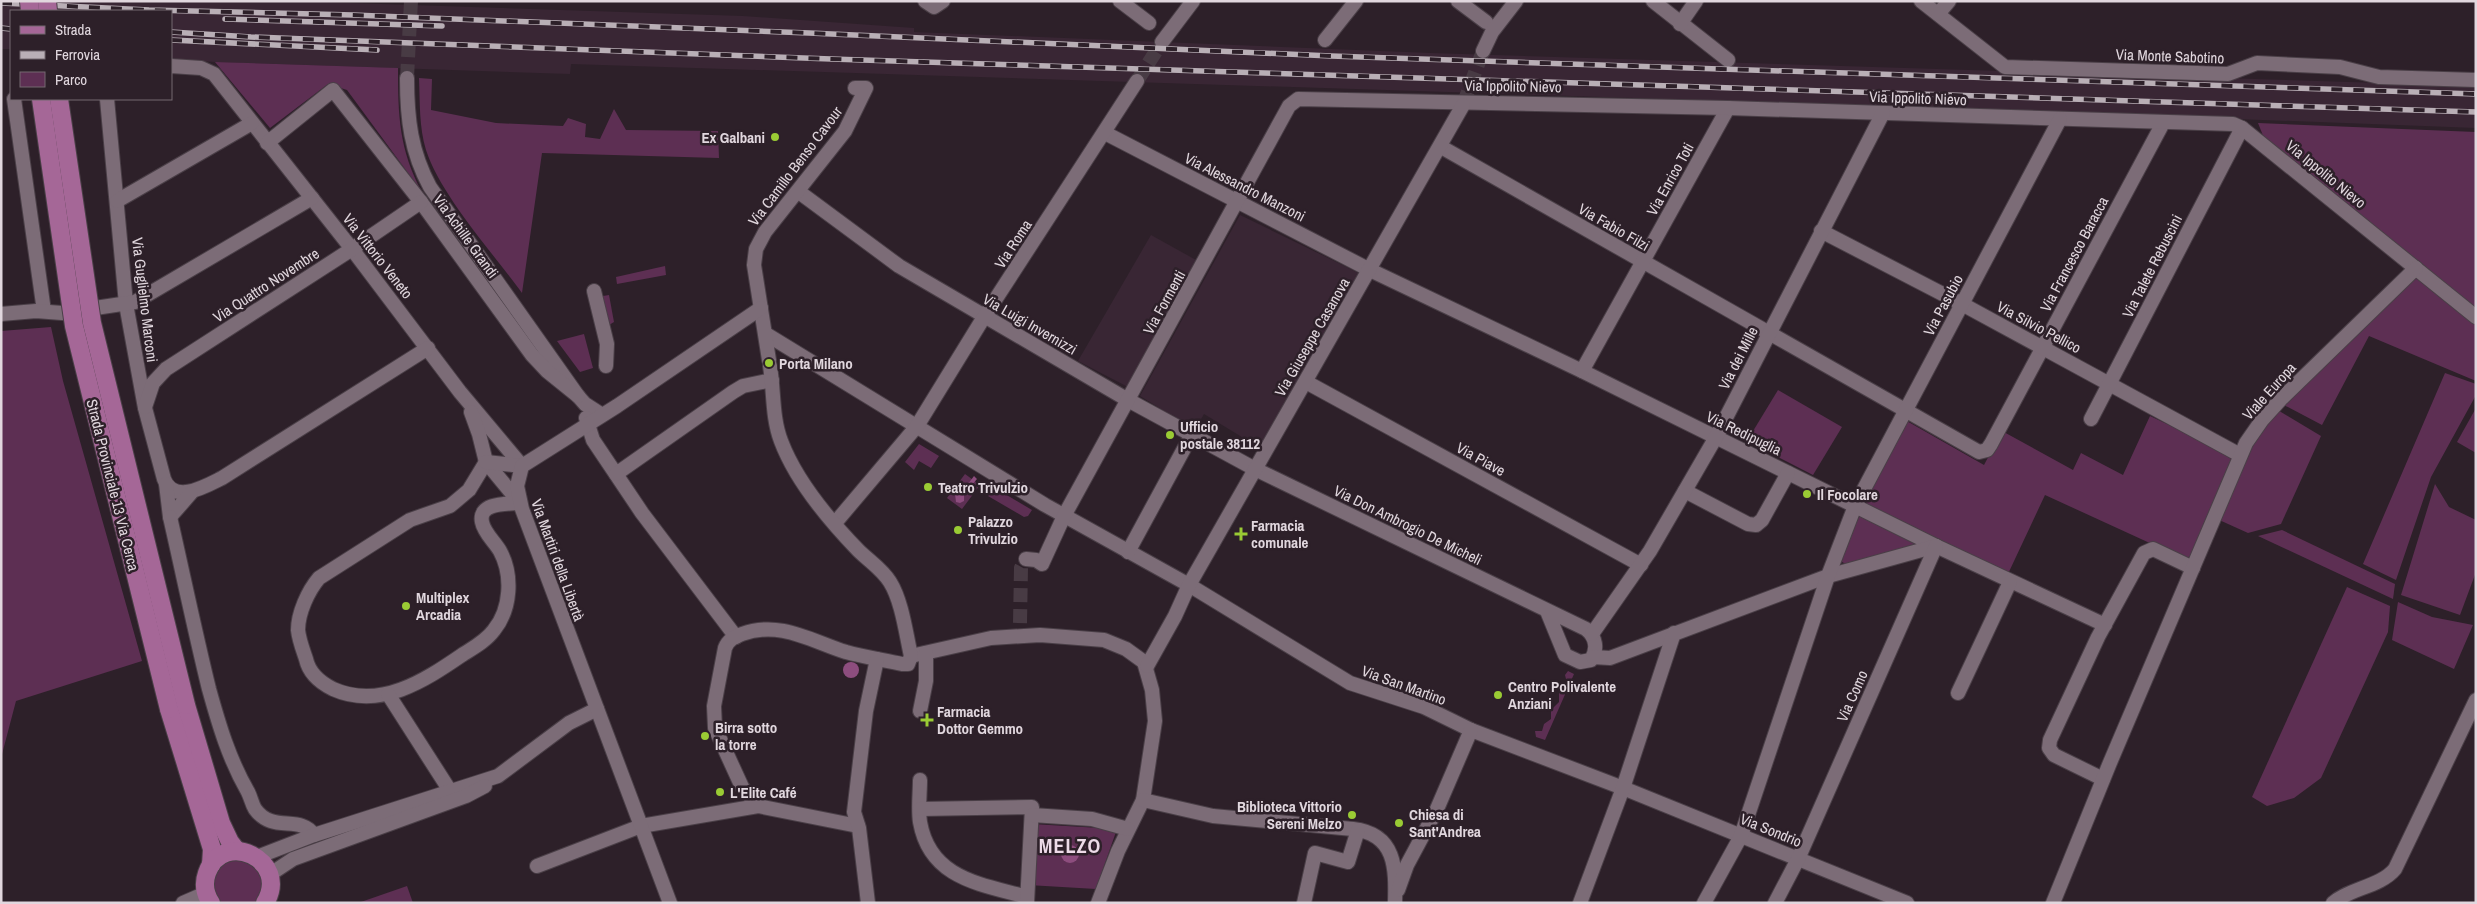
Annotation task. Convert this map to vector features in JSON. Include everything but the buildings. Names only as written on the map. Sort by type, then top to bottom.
[{"type":"main road","name":"Strada Provinciale 13 Via Cerca","points":[[41,100],[74,326],[169,709],[212,849],[211,865],[205,881],[209,898]]},
{"type":"main road","name":"Strada Provinciale 13 Via Cerca","points":[[59,100],[92,323],[186,705],[221,823],[230,842],[238,851]]},
{"type":"main road","points":[[211,865],[225,854],[238,851],[257,857],[264,864],[270,875],[271,886],[265,903]]},
{"type":"street","points":[[925,1],[934,7],[942,2]]},
{"type":"street","points":[[1120,1],[1149,23]]},
{"type":"street","points":[[1162,42],[1193,1]]},
{"type":"street","points":[[1325,40],[1356,1]]},
{"type":"street","points":[[1458,1],[1486,22]]},
{"type":"street","points":[[1483,51],[1492,32],[1516,1]]},
{"type":"street","points":[[1653,1],[1728,60]]},
{"type":"street","points":[[1680,24],[1696,1]]},
{"type":"street","name":"Via Monte Sabotino","points":[[1921,1],[2005,67],[2228,74],[2257,63],[2340,67],[2379,77],[2476,80]]},
{"type":"street","points":[[1938,14],[1949,1]]},
{"type":"street","name":"Via Vittorio Veneto","points":[[172,66],[201,68],[214,74],[352,249],[460,392],[522,466]]},
{"type":"street","points":[[408,78],[407,110],[411,139],[424,176],[441,203],[582,400],[587,425],[594,442],[667,548],[736,637]]},
{"type":"street","name":"Via Roma","points":[[835,523],[917,426],[984,317],[1106,132],[1137,81]]},
{"type":"street","name":"Via Camillo Benso Cavour","points":[[855,88],[866,88],[856,113],[799,192],[765,232],[755,252],[754,265],[766,334],[776,421],[783,446],[805,484],[835,523],[892,585],[910,660]]},
{"type":"street","name":"Via Achille Grandi","points":[[267,143],[333,90],[421,202],[532,355],[547,371],[602,415]]},
{"type":"street","name":"Via Ippolito Nievo","points":[[1292,102],[1302,98],[1728,108],[2226,124],[2242,128],[2476,317]]},
{"type":"street","points":[[14,100],[44,311]]},
{"type":"street","name":"Via Guglielmo Marconi","points":[[108,100],[126,304],[145,408],[166,484],[170,517],[198,646],[222,736],[236,772],[254,808],[265,820],[308,827],[309,837]]},
{"type":"street","name":"Via Formenti","points":[[1026,559],[1036,560],[1042,564],[1064,516],[1292,102]]},
{"type":"street","name":"Via Giuseppe Casanova","points":[[1146,666],[1176,616],[1189,585],[1463,105]]},
{"type":"street","name":"Via Enrico Toti","points":[[1582,371],[1728,108]]},
{"type":"street","name":"Via dei Mille","points":[[1592,634],[1640,565],[1716,438],[1883,113]]},
{"type":"street","name":"Via Pasubio","points":[[1704,903],[1741,836],[1828,576],[1855,506],[2060,119]]},
{"type":"street","points":[[117,201],[252,123]]},
{"type":"street","name":"Via Francesco Baracca","points":[[1983,452],[1991,444],[2163,123]]},
{"type":"street","name":"Via Talete Rebuscini","points":[[2091,419],[2242,128]]},
{"type":"street","name":"Via Alessandro Manzoni","points":[[1106,132],[1370,270]]},
{"type":"street","name":"Via Fabio Filzi","points":[[1443,148],[1974,451],[1983,452]]},
{"type":"street","name":"Via Luigi Invernizzi","points":[[799,192],[891,261],[1128,400],[1255,469]]},
{"type":"street","points":[[1,314],[44,311],[62,313],[126,304],[149,295],[312,198]]},
{"type":"street","name":"Via Quattro Novembre","points":[[145,408],[153,383],[166,369],[352,249],[421,202]]},
{"type":"street","name":"Via Silvio Pellico","points":[[1821,231],[1962,304],[2240,455]]},
{"type":"street","name":"Viale Europa","points":[[2053,903],[2103,779],[2240,455],[2258,425],[2281,399],[2416,268]]},
{"type":"street","name":"Via Redipuglia","points":[[1370,270],[1582,371],[2010,582],[2104,625]]},
{"type":"street","points":[[594,291],[607,344],[606,366]]},
{"type":"street","points":[[520,503],[492,506],[486,510],[482,517],[484,527],[504,560],[508,580],[505,607],[496,628],[482,642],[416,684],[388,694],[365,697],[346,694],[329,687],[314,675],[307,664],[298,630],[312,586],[319,578],[410,520],[442,510],[454,504],[469,490],[486,462],[522,466],[587,425],[761,308]]},
{"type":"street","name":"Via San Martino","points":[[766,334],[1064,516],[1189,585],[1350,683],[1424,707],[1472,730],[1623,788]]},
{"type":"street","points":[[170,517],[186,492],[222,478],[428,348]]},
{"type":"street","points":[[616,474],[733,392],[743,386],[772,380]]},
{"type":"street","name":"Via Piave","points":[[1306,382],[1640,565]]},
{"type":"street","name":"Via Vittorio Veneto","points":[[460,392],[478,428],[486,462],[520,503]]},
{"type":"street","points":[[1128,552],[1192,434]]},
{"type":"street","name":"Via Martiri della Libertà","points":[[522,466],[517,486],[520,503],[670,903]]},
{"type":"street","name":"Via Don Ambrogio De Micheli","points":[[1255,469],[1592,634]]},
{"type":"street","points":[[1685,491],[1748,524],[1756,525],[1762,520],[1788,473]]},
{"type":"street","points":[[166,484],[186,492]]},
{"type":"street","points":[[1593,658],[1610,658],[1828,576],[1936,546]]},
{"type":"street","name":"Via Como","points":[[1775,903],[1798,859],[1936,546]]},
{"type":"street","points":[[2103,779],[2054,755],[2049,745],[2104,625],[2146,551],[2154,549],[2193,568]]},
{"type":"street","points":[[1958,693],[2010,582]]},
{"type":"street","points":[[1547,611],[1565,655],[1580,662],[1589,662],[1593,658],[1596,648],[1592,634]]},
{"type":"street","points":[[758,806],[742,787],[715,728],[714,706],[724,648],[728,641],[736,637],[754,631],[778,630],[802,635],[836,648],[877,659],[910,660],[926,654],[1020,630],[1099,639],[1130,651],[1146,666],[1152,690],[1155,722],[1143,800],[1128,829],[1098,900]]},
{"type":"street","points":[[1580,903],[1623,788],[1674,633]]},
{"type":"street","points":[[920,711],[926,681],[926,654]]},
{"type":"street","points":[[868,903],[854,809],[866,712],[877,659]]},
{"type":"street","points":[[388,694],[453,795]]},
{"type":"street","points":[[2333,903],[2342,896],[2388,876],[2395,869],[2476,700]]},
{"type":"street","points":[[257,857],[309,837],[453,795],[480,789],[569,723],[597,709]]},
{"type":"street","points":[[1395,898],[1407,865],[1436,809],[1472,730]]},
{"type":"street","points":[[920,780],[920,815],[932,853],[944,867],[972,882],[1027,900],[1032,806],[920,815]]},
{"type":"street","name":"Via Sondrio","points":[[1623,788],[1798,859],[1880,898],[1906,903]]},
{"type":"street","points":[[270,875],[283,864],[453,795]]},
{"type":"street","points":[[1143,800],[1213,816],[1358,830],[1376,835],[1387,847],[1394,864],[1395,898]]},
{"type":"street","points":[[537,866],[641,826],[758,806],[858,826]]},
{"type":"street","points":[[1032,815],[1092,819],[1128,829]]},
{"type":"street","points":[[1304,903],[1315,853],[1348,862],[1358,830]]},
{"type":"street","points":[[300,857],[309,837]]},
{"type":"street","points":[[183,903],[209,898]]},
{"type":"shaded area","points":[[1,1],[291,1],[743,16],[914,28],[914,32],[1431,53],[2476,86],[2476,128],[1948,108],[571,64],[570,74],[215,62],[172,59],[172,10],[10,10],[10,49],[1,49]]},
{"type":"shaded area","points":[[1240,215],[1361,274],[1265,451],[1204,414],[1195,430],[1140,396]]},
{"type":"shaded area","points":[[1151,235],[1196,260],[1128,387],[1078,361]]},
{"type":"shaded area","points":[[974,476],[977,479],[964,494],[964,501],[956,502],[955,494],[962,492]]},
{"type":"shaded area","points":[[851,662],[859,670],[851,678],[843,670]]},
{"type":"shaded area","points":[[1070,845],[1076,848],[1079,854],[1076,860],[1070,863],[1064,860],[1061,854],[1064,848]]},
{"type":"green space","points":[[215,62],[398,68],[401,132],[414,177],[422,192],[347,90],[328,84],[270,128]]},
{"type":"green space","points":[[419,78],[432,79],[431,110],[496,123],[563,126],[568,118],[586,124],[585,137],[600,139],[614,109],[626,130],[718,131],[719,158],[542,153],[522,293],[455,205],[433,168],[422,132]]},
{"type":"green space","points":[[2258,123],[2476,132],[2476,308],[2264,138]]},
{"type":"green space","points":[[665,266],[666,275],[617,284],[616,277]]},
{"type":"green space","points":[[2415,273],[2476,321],[2476,381],[2369,336],[2322,425],[2282,404]]},
{"type":"green space","points":[[609,295],[614,322],[599,331],[591,298]]},
{"type":"green space","points":[[51,327],[63,381],[142,661],[16,701],[1,758],[1,331]]},
{"type":"green space","points":[[584,334],[593,368],[580,372],[557,341]]},
{"type":"green space","points":[[2445,373],[2476,384],[2476,395],[2431,477],[2396,580],[2363,564]]},
{"type":"green space","points":[[1778,390],[1842,427],[1813,475],[1747,441]]},
{"type":"green space","points":[[2476,408],[2476,453],[2457,442]]},
{"type":"green space","points":[[2276,409],[2321,436],[2281,524],[2248,533],[2217,519],[2242,458]]},
{"type":"green space","points":[[2150,416],[2235,456],[2189,561],[2045,495],[2007,576],[1863,502],[1905,420],[1984,465],[2002,431],[2073,470],[2081,453],[2123,475]]},
{"type":"green space","points":[[919,444],[939,456],[931,468],[919,461],[914,470],[905,462]]},
{"type":"green space","points":[[965,474],[980,485],[962,509],[947,498]]},
{"type":"green space","points":[[2435,484],[2449,507],[2476,520],[2476,572],[2460,615],[2401,595]]},
{"type":"green space","points":[[995,488],[1032,510],[1028,516],[1024,517],[988,496]]},
{"type":"green space","points":[[1859,516],[1921,546],[1848,565],[1838,560]]},
{"type":"green space","points":[[2282,530],[2395,584],[2393,599],[2258,536]]},
{"type":"green space","points":[[2347,587],[2390,606],[2388,632],[2321,778],[2294,798],[2267,806],[2252,797]]},
{"type":"green space","points":[[2398,602],[2432,617],[2473,625],[2454,669],[2392,640]]},
{"type":"green space","points":[[1568,671],[1574,674],[1545,740],[1536,737],[1535,731],[1542,731],[1544,724],[1551,719],[1551,710],[1559,702],[1559,692],[1567,683],[1565,675]]},
{"type":"green space","points":[[1032,824],[1117,829],[1096,889],[1028,885]]},
{"type":"green space","points":[[241,856],[265,874],[260,903],[218,903],[213,892],[215,871],[220,864]]},
{"type":"green space","points":[[407,886],[413,903],[358,903]]},
{"type":"tunnel","points":[[407,78],[411,1]]},
{"type":"tunnel","points":[[1137,81],[1162,42]]},
{"type":"tunnel","points":[[1463,105],[1483,51]]},
{"type":"tunnel","points":[[1020,623],[1021,568],[1026,559]]},
{"type":"railway","points":[[1,3],[149,10]]},
{"type":"railway","points":[[172,11],[353,15],[1331,56],[2476,94]]},
{"type":"railway","points":[[225,19],[442,26]]},
{"type":"railway","points":[[1,28],[10,29]]},
{"type":"railway","points":[[172,32],[251,37],[831,59],[2476,112]]},
{"type":"railway","points":[[172,40],[377,50]]},
{"type":"place","name":"Ex Galbani","points":[[775,137]]},
{"type":"place","name":"Porta Milano","points":[[769,363]]},
{"type":"place","name":"Ufficio postale 38112","points":[[1170,435]]},
{"type":"place","name":"Teatro Trivulzio","points":[[928,487]]},
{"type":"place","name":"Il Focolare","points":[[1807,494]]},
{"type":"place","name":"Palazzo Trivulzio","points":[[958,530]]},
{"type":"place","name":"Farmacia comunale","points":[[1241,534]]},
{"type":"place","name":"Multiplex Arcadia","points":[[406,606]]},
{"type":"place","name":"Centro Polivalente Anziani","points":[[1498,695]]},
{"type":"place","name":"Farmacia Dottor Gemmo","points":[[927,720]]},
{"type":"place","name":"Birra sotto la torre","points":[[705,736]]},
{"type":"place","name":"L'Elite Café","points":[[720,792]]},
{"type":"place","name":"Biblioteca Vittorio Sereni Melzo","points":[[1352,815]]},
{"type":"place","name":"Chiesa di Sant'Andrea","points":[[1399,823]]},
{"type":"district","name":"MELZO","points":[[1070,845]]}]
